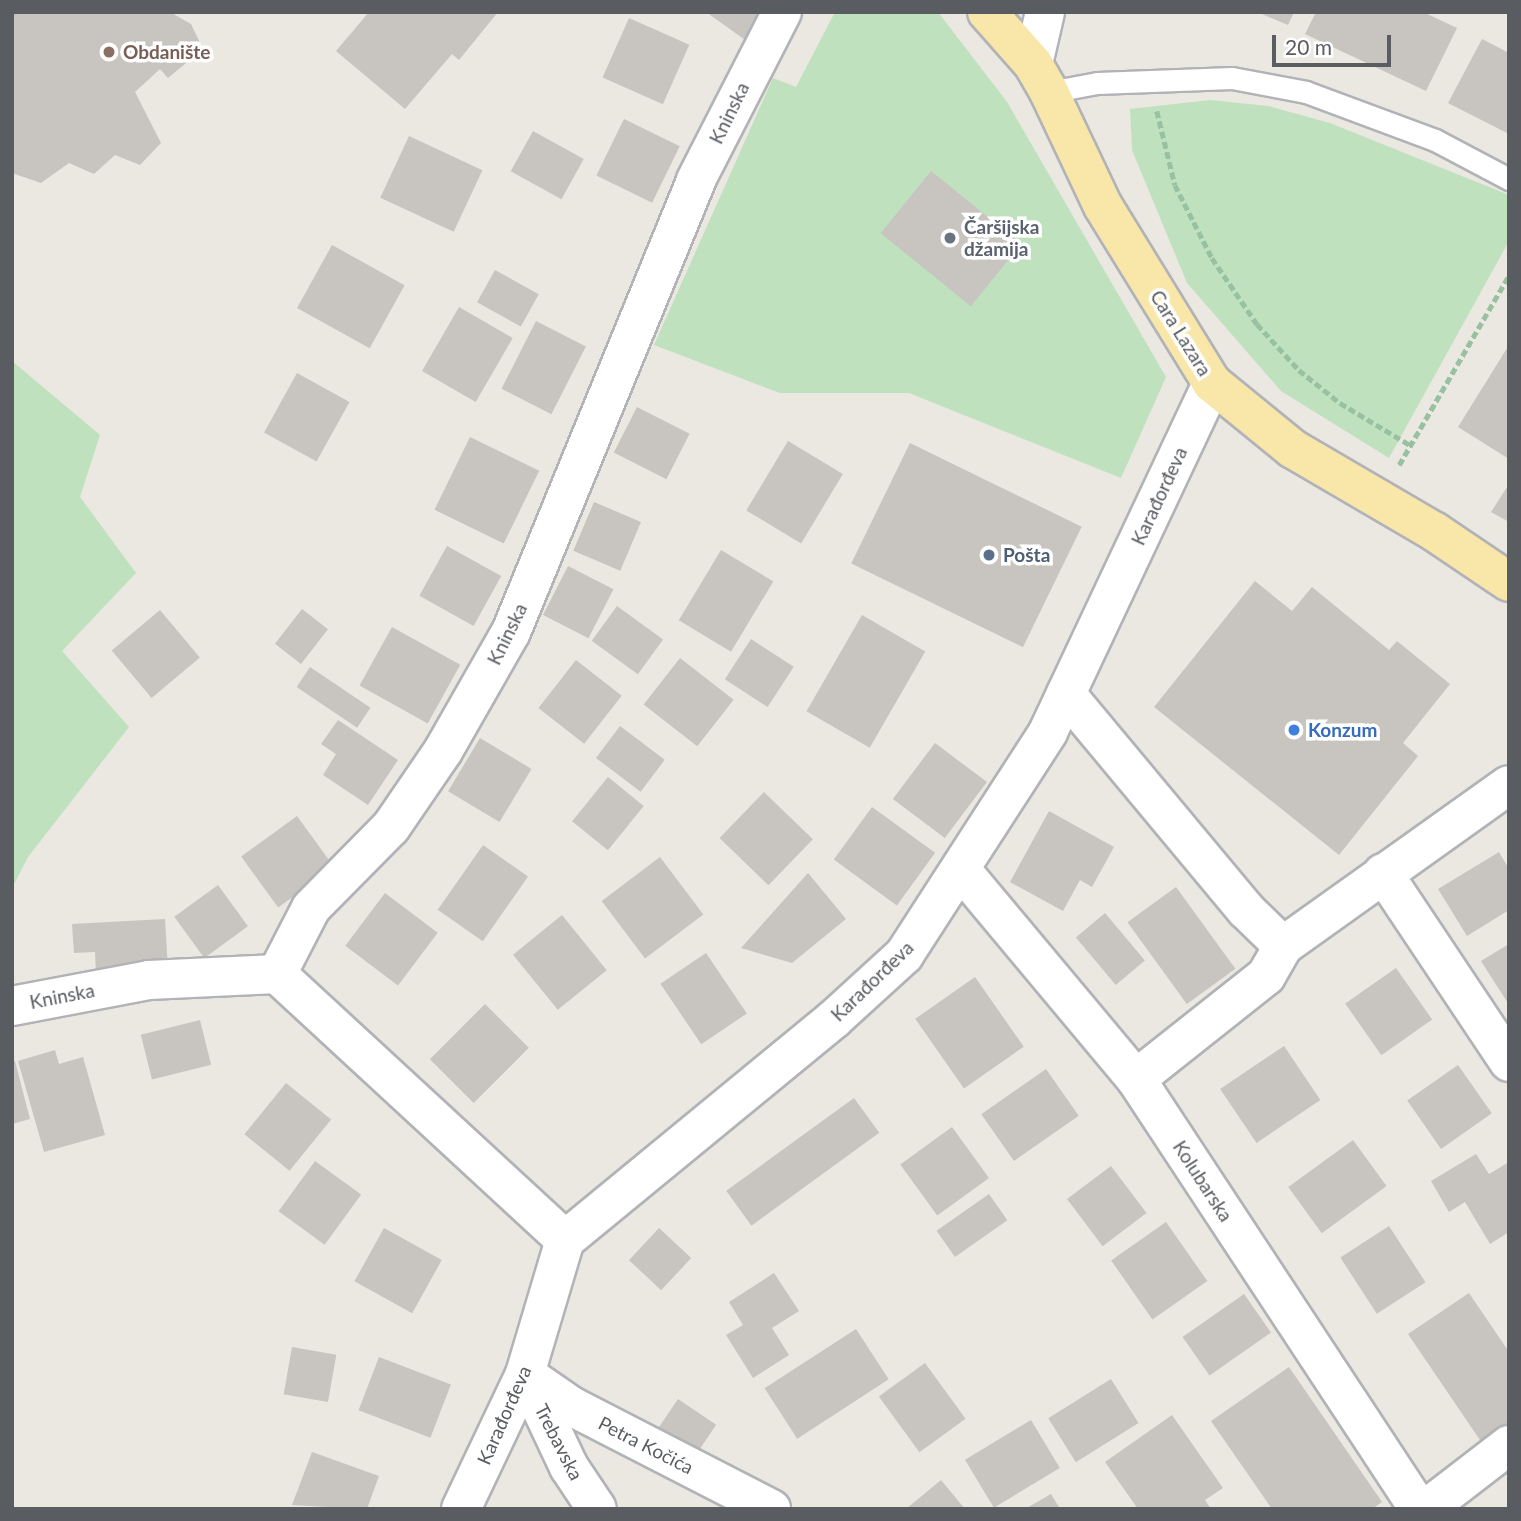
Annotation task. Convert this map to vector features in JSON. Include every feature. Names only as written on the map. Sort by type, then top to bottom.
[{"type":"main road","name":"Cara Lazara","points":[[987,12],[1041,78],[1103,206],[1212,383],[1293,449],[1381,500],[1509,582]]},
{"type":"street","name":"Kninska","points":[[12,1006],[149,980],[277,974],[311,908],[391,827],[443,751],[511,632],[696,180],[782,12]]},
{"type":"street","points":[[1041,78],[1045,12]]},
{"type":"street","name":"Karađorđeva","points":[[461,1509],[525,1374],[565,1240],[834,1019],[904,955],[962,871],[1048,732],[1212,383]]},
{"type":"street","points":[[1066,694],[1245,910],[1283,946]]},
{"type":"street","points":[[1136,1079],[1266,976],[1283,946],[1509,785]]},
{"type":"street","name":"Kolubarska","points":[[962,871],[1136,1079],[1419,1509]]},
{"type":"street","points":[[1383,873],[1509,1062]]},
{"type":"street","points":[[277,974],[565,1240]]},
{"type":"street","name":"Trebavska","points":[[525,1374],[569,1467],[597,1509]]},
{"type":"street","name":"Petra Kočića","points":[[525,1374],[571,1406],[771,1509]]},
{"type":"street","points":[[1426,1509],[1509,1445]]},
{"type":"lane","points":[[1041,78],[1232,78],[1306,92],[1435,140],[1509,179]]},
{"type":"path","points":[[1149,80],[1175,185],[1212,258],[1257,324],[1299,370],[1340,403],[1410,445]]},
{"type":"path","points":[[1381,500],[1509,275]]},
{"type":"green space","points":[[835,12],[938,12],[1007,102],[1166,377],[1121,478],[909,393],[780,393],[654,345],[773,78],[796,87]]},
{"type":"green space","points":[[1210,100],[1268,106],[1330,123],[1509,195],[1509,241],[1389,458],[1281,391],[1187,283],[1132,150],[1130,109]]},
{"type":"green space","points":[[12,361],[100,435],[80,497],[136,573],[62,651],[129,727],[28,857],[12,888]]},
{"type":"building","points":[[12,12],[170,12],[191,24],[203,49],[168,78],[160,69],[135,92],[161,143],[140,165],[115,155],[94,174],[69,163],[41,183],[12,173]]},
{"type":"building","points":[[369,12],[498,12],[459,60],[452,54],[405,109],[336,51]]},
{"type":"building","points":[[706,12],[773,12],[755,47]]},
{"type":"building","points":[[1257,12],[1294,12],[1288,25]]},
{"type":"building","points":[[1316,12],[1423,12],[1457,28],[1426,91],[1305,34]]},
{"type":"building","points":[[629,18],[689,45],[663,104],[603,77]]},
{"type":"building","points":[[1482,39],[1509,53],[1509,134],[1448,103]]},
{"type":"building","points":[[624,119],[680,146],[652,203],[596,176]]},
{"type":"building","points":[[533,131],[584,159],[561,199],[511,171]]},
{"type":"building","points":[[409,136],[482,170],[454,232],[380,198]]},
{"type":"building","name":"Čaršijska džamija","points":[[931,171],[1021,244],[971,306],[881,233]]},
{"type":"building","points":[[332,245],[405,285],[370,348],[297,308]]},
{"type":"building","points":[[495,270],[539,294],[521,327],[477,302]]},
{"type":"building","points":[[459,307],[513,338],[476,402],[422,371]]},
{"type":"building","points":[[536,321],[586,346],[551,414],[501,389]]},
{"type":"building","points":[[1509,345],[1509,459],[1458,427]]},
{"type":"building","points":[[297,373],[349,402],[317,462],[264,432]]},
{"type":"building","points":[[637,407],[690,434],[666,479],[614,452]]},
{"type":"building","points":[[470,437],[539,471],[504,544],[434,510]]},
{"type":"building","points":[[788,441],[843,474],[801,543],[746,510]]},
{"type":"building","points":[[910,443],[1082,527],[1023,647],[851,563]]},
{"type":"building","points":[[1509,484],[1509,522],[1491,512]]},
{"type":"building","points":[[594,502],[641,522],[620,571],[573,551]]},
{"type":"building","points":[[447,546],[501,576],[474,626],[419,596]]},
{"type":"building","points":[[721,550],[773,581],[731,652],[679,620]]},
{"type":"building","points":[[568,566],[613,589],[588,638],[543,615]]},
{"type":"building","points":[[1255,581],[1292,611],[1312,587],[1389,650],[1397,641],[1450,684],[1403,743],[1418,756],[1339,855],[1154,707]]},
{"type":"building","points":[[617,606],[663,640],[638,674],[592,641]]},
{"type":"building","points":[[302,609],[328,629],[301,664],[275,644]]},
{"type":"building","points":[[160,610],[200,657],[152,698],[112,650]]},
{"type":"building","points":[[862,615],[925,652],[870,748],[806,711]]},
{"type":"building","points":[[392,627],[460,665],[428,723],[360,686]]},
{"type":"building","points":[[751,639],[794,667],[768,707],[725,679]]},
{"type":"building","points":[[680,658],[734,700],[697,746],[644,704]]},
{"type":"building","points":[[576,660],[622,696],[584,744],[538,708]]},
{"type":"building","points":[[310,667],[371,708],[357,728],[297,687]]},
{"type":"building","points":[[338,720],[398,760],[368,805],[323,775],[336,754],[321,744]]},
{"type":"building","points":[[620,726],[665,760],[641,792],[596,758]]},
{"type":"building","points":[[480,738],[531,769],[499,822],[448,791]]},
{"type":"building","points":[[935,743],[987,782],[945,838],[893,799]]},
{"type":"building","points":[[608,777],[644,806],[608,850],[572,821]]},
{"type":"building","points":[[764,792],[813,839],[768,885],[720,838]]},
{"type":"building","points":[[872,807],[935,853],[897,905],[834,860]]},
{"type":"building","points":[[1049,811],[1114,847],[1092,887],[1080,880],[1063,911],[1010,882]]},
{"type":"building","points":[[297,816],[334,867],[278,908],[241,857]]},
{"type":"building","points":[[483,845],[528,877],[483,941],[438,910]]},
{"type":"building","points":[[1499,852],[1509,869],[1509,910],[1467,936],[1438,889]]},
{"type":"building","points":[[660,857],[703,915],[645,958],[602,901]]},
{"type":"building","points":[[808,873],[846,919],[792,963],[741,948]]},
{"type":"building","points":[[218,885],[248,926],[204,958],[174,917]]},
{"type":"building","points":[[1176,887],[1235,969],[1187,1004],[1127,922]]},
{"type":"building","points":[[385,893],[438,933],[398,985],[345,946]]},
{"type":"building","points":[[1105,913],[1145,960],[1116,985],[1076,937]]},
{"type":"building","points":[[562,915],[607,970],[558,1010],[513,955]]},
{"type":"building","points":[[165,919],[168,969],[96,974],[95,952],[74,953],[72,924]]},
{"type":"building","points":[[1509,944],[1509,1005],[1481,961]]},
{"type":"building","points":[[706,953],[747,1014],[701,1044],[660,984]]},
{"type":"building","points":[[1396,968],[1432,1020],[1381,1055],[1345,1004]]},
{"type":"building","points":[[975,977],[1024,1047],[964,1088],[915,1019]]},
{"type":"building","points":[[485,1004],[529,1048],[474,1103],[430,1059]]},
{"type":"building","points":[[200,1020],[211,1065],[152,1079],[141,1035]]},
{"type":"building","points":[[1284,1046],[1320,1100],[1257,1143],[1220,1089]]},
{"type":"building","points":[[55,1050],[59,1064],[83,1057],[105,1135],[44,1152],[18,1061]]},
{"type":"building","points":[[15,1061],[30,1119],[12,1124],[12,1062]]},
{"type":"building","points":[[1458,1065],[1492,1113],[1441,1149],[1407,1101]]},
{"type":"building","points":[[1046,1069],[1079,1116],[1014,1161],[981,1114]]},
{"type":"building","points":[[286,1083],[331,1120],[290,1171],[244,1134]]},
{"type":"building","points":[[854,1098],[879,1133],[751,1226],[726,1191]]},
{"type":"building","points":[[952,1127],[989,1178],[937,1216],[900,1165]]},
{"type":"building","points":[[1353,1140],[1387,1186],[1322,1233],[1288,1187]]},
{"type":"building","points":[[1476,1154],[1489,1174],[1509,1162],[1509,1232],[1490,1244],[1465,1202],[1449,1212],[1431,1181]]},
{"type":"building","points":[[315,1161],[361,1195],[325,1245],[279,1211]]},
{"type":"building","points":[[1111,1166],[1147,1213],[1103,1246],[1067,1199]]},
{"type":"building","points":[[989,1194],[1007,1220],[955,1257],[937,1231]]},
{"type":"building","points":[[1166,1222],[1207,1281],[1152,1319],[1111,1260]]},
{"type":"building","points":[[1389,1226],[1425,1282],[1377,1314],[1340,1258]]},
{"type":"building","points":[[384,1228],[442,1260],[412,1313],[354,1281]]},
{"type":"building","points":[[659,1228],[691,1258],[661,1290],[629,1260]]},
{"type":"building","points":[[774,1273],[799,1311],[772,1328],[789,1355],[753,1378],[726,1335],[743,1325],[729,1302]]},
{"type":"building","points":[[1469,1293],[1509,1352],[1509,1425],[1482,1443],[1408,1334]]},
{"type":"building","points":[[1244,1294],[1271,1333],[1210,1376],[1183,1337]]},
{"type":"building","points":[[856,1329],[889,1379],[797,1439],[765,1388]]},
{"type":"building","points":[[292,1347],[336,1355],[328,1402],[284,1394]]},
{"type":"building","points":[[379,1357],[451,1385],[430,1438],[359,1410]]},
{"type":"building","points":[[925,1363],[966,1419],[919,1452],[879,1397]]},
{"type":"building","points":[[1289,1367],[1382,1502],[1372,1509],[1272,1509],[1211,1421]]},
{"type":"building","points":[[1111,1379],[1139,1423],[1076,1462],[1048,1418]]},
{"type":"building","points":[[678,1399],[716,1425],[697,1454],[658,1428]]},
{"type":"building","points":[[1172,1415],[1223,1488],[1205,1500],[1211,1509],[1138,1509],[1105,1462]]},
{"type":"building","points":[[1031,1420],[1060,1468],[994,1508],[965,1460]]},
{"type":"building","points":[[312,1452],[379,1476],[367,1509],[292,1505]]},
{"type":"building","points":[[941,1480],[965,1509],[906,1509]]},
{"type":"building","points":[[1051,1494],[1060,1509],[1025,1509]]},
{"type":"place","name":"Obdanište","points":[[109,52]]},
{"type":"place","name":"Čaršijska džamija","points":[[950,238]]},
{"type":"place","name":"Pošta","points":[[989,555]]},
{"type":"place","name":"Konzum","points":[[1294,730]]}]
